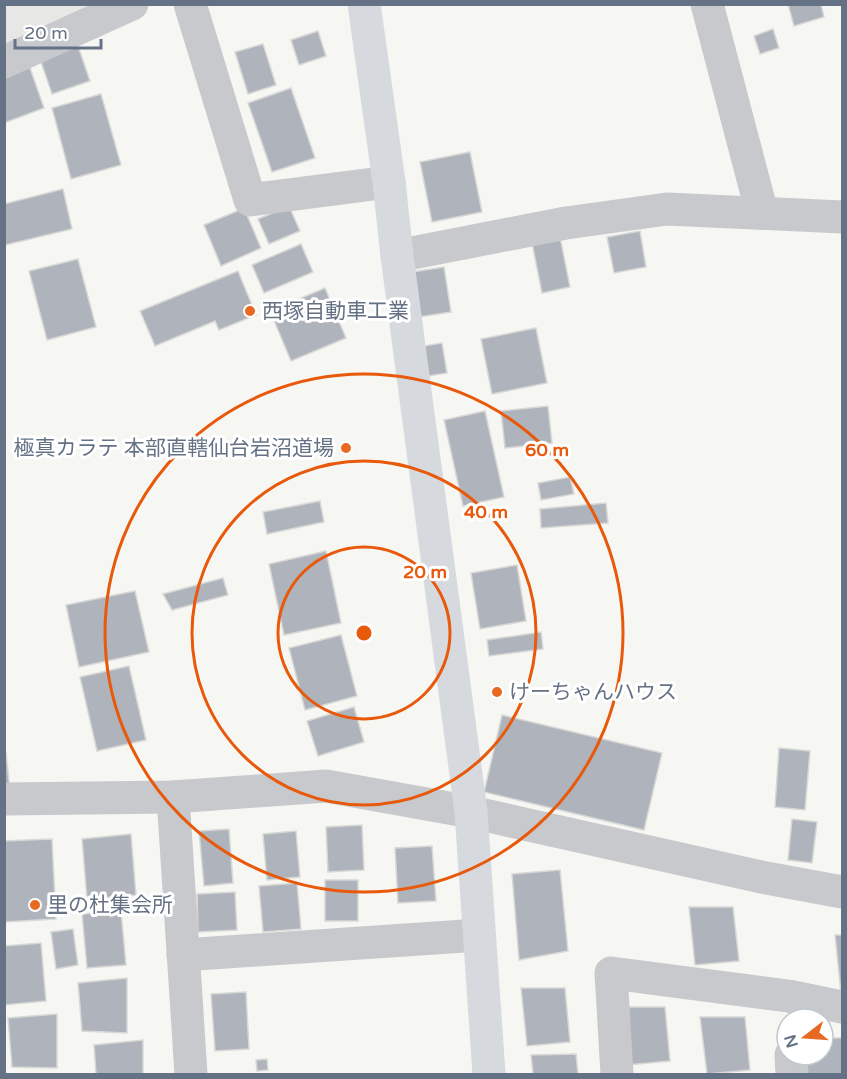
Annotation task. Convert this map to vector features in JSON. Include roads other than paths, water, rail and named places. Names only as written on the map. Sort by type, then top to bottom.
[{"type":"street","points":[[4,62],[132,4]]},
{"type":"street","points":[[190,4],[250,200],[389,183]]},
{"type":"street","points":[[364,4],[471,812],[489,1074]]},
{"type":"street","points":[[707,4],[762,213]]},
{"type":"street","points":[[397,256],[566,223],[667,208],[843,216]]},
{"type":"street","points":[[4,800],[173,797],[326,786],[471,812],[761,877],[843,892]]},
{"type":"street","points":[[173,797],[191,1074]]},
{"type":"street","points":[[183,955],[479,935]]},
{"type":"street","points":[[617,1074],[610,973],[784,1007]]},
{"type":"place","name":"西塚自動車工業","points":[[250,311]]},
{"type":"place","name":"極真カラテ 本部直轄仙台岩沼道場","points":[[346,448]]},
{"type":"place","name":"けーちゃんハウス","points":[[497,692]]},
{"type":"place","name":"里の杜集会所","points":[[35,905]]}]
